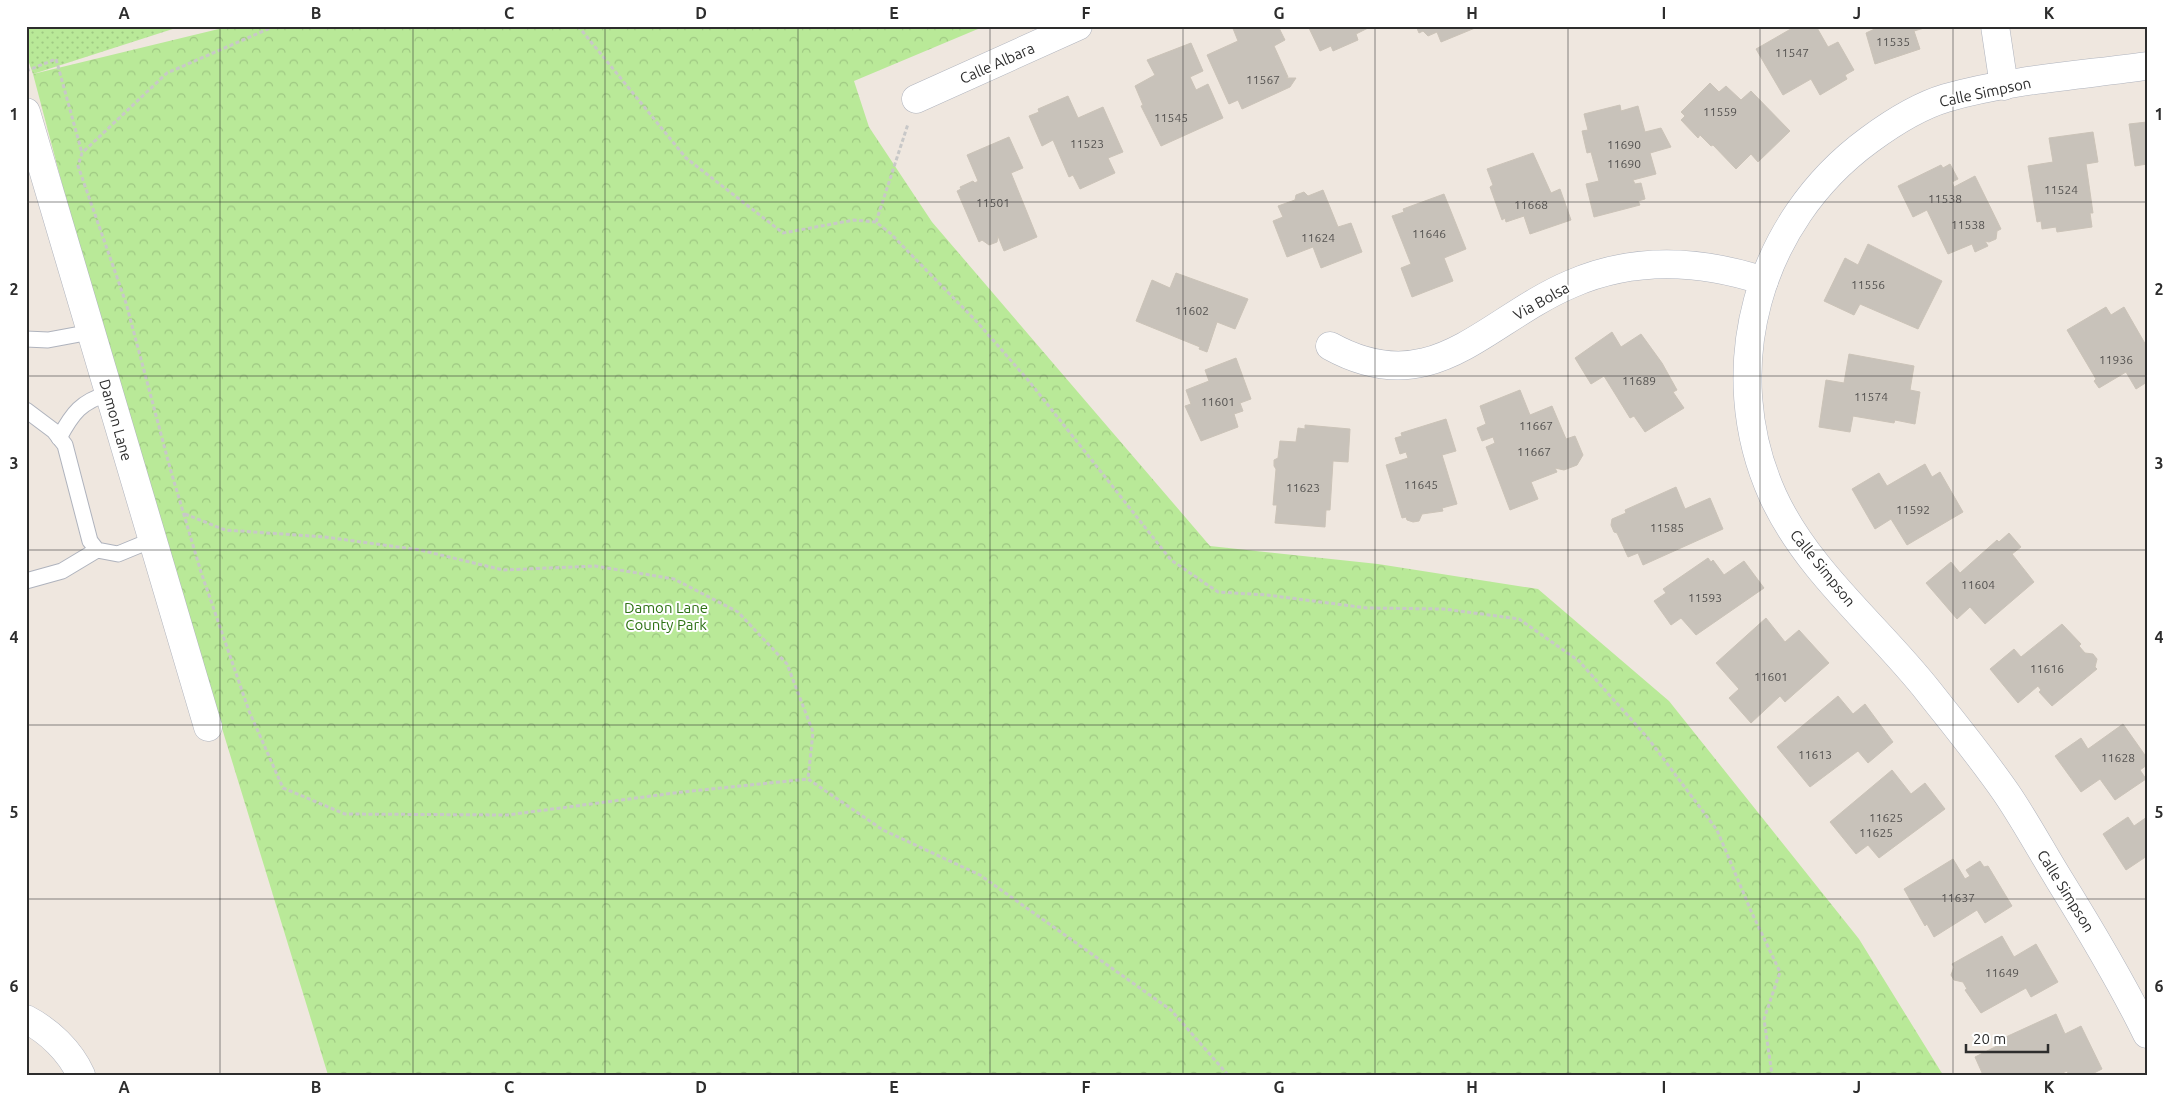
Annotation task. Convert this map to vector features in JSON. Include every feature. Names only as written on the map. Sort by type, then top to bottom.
[{"type":"street","name":"Calle Albara","points":[[916,99],[1078,26]]},
{"type":"street","points":[[1995,26],[2004,86]]},
{"type":"street","name":"Calle Simpson","points":[[2147,66],[2004,86],[1944,98],[1887,127],[1860,146],[1836,168],[1794,220],[1777,250],[1764,281],[1754,313],[1747,347],[1746,377],[1753,439],[1774,498],[1805,550],[1927,689],[2008,795],[2097,940],[2147,1034]]},
{"type":"street","name":"Damon Lane","points":[[26,112],[208,727]]},
{"type":"street","name":"Via Bolsa","points":[[1330,346],[1361,360],[1378,364],[1399,366],[1432,361],[1458,351],[1546,295],[1598,274],[1626,267],[1654,264],[1710,266],[1764,281]]},
{"type":"street","points":[[26,1019],[54,1039],[68,1054],[81,1075]]},
{"type":"lane","points":[[26,339],[48,340],[91,332]]},
{"type":"lane","points":[[59,438],[67,423],[87,400],[109,393]]},
{"type":"lane","points":[[26,410],[54,431],[65,445],[90,541],[97,550],[118,554],[152,540]]},
{"type":"lane","points":[[26,581],[62,571],[97,550]]},
{"type":"path","points":[[275,26],[167,73],[82,153],[78,166],[126,303],[184,514],[249,711],[283,788],[345,814],[507,815],[682,792],[808,779],[883,830],[980,875],[1172,1010],[1228,1075]]},
{"type":"path","points":[[578,26],[686,158],[783,233],[854,220],[876,222],[890,233],[972,316],[1016,366],[1171,560],[1218,592],[1268,595],[1368,608],[1444,609],[1519,619],[1579,661],[1647,737],[1717,830],[1751,912],[1780,972],[1764,1019],[1772,1075]]},
{"type":"path","points":[[26,71],[56,59],[82,153]]},
{"type":"path","points":[[876,222],[916,99]]},
{"type":"path","points":[[184,514],[225,530],[325,537],[420,550],[503,570],[595,566],[674,579],[738,612],[787,664],[813,732],[808,779]]},
{"type":"green space","points":[[26,26],[182,26],[33,74],[26,54]]},
{"type":"green space","name":"Damon Lane County Park","points":[[231,26],[985,26],[854,81],[869,127],[932,222],[1210,546],[1378,564],[1538,589],[1669,701],[1859,939],[1943,1075],[328,1075],[103,339],[33,74]]},
{"type":"building","points":[[1232,26],[1278,26],[1285,40],[1274,46],[1288,77],[1286,78],[1296,78],[1290,87],[1242,109],[1238,100],[1229,104],[1207,55],[1238,41]]},
{"type":"building","points":[[1308,26],[1368,26],[1368,28],[1356,34],[1358,40],[1333,51],[1331,46],[1320,51]]},
{"type":"building","points":[[1416,26],[1474,26],[1475,28],[1441,42],[1437,32],[1428,36],[1423,31],[1419,33]]},
{"type":"building","points":[[1796,26],[1816,26],[1828,47],[1838,42],[1854,70],[1845,75],[1847,79],[1820,95],[1811,79],[1783,95],[1756,49]]},
{"type":"building","points":[[1881,26],[1931,26],[1914,31],[1920,49],[1875,64],[1866,33]]},
{"type":"building","points":[[1191,43],[1203,71],[1190,77],[1196,90],[1208,84],[1223,118],[1161,146],[1141,106],[1143,105],[1135,86],[1155,75],[1147,60]]},
{"type":"building","points":[[1710,83],[1719,92],[1726,86],[1741,100],[1751,91],[1790,131],[1758,162],[1751,154],[1736,169],[1713,145],[1711,146],[1700,135],[1698,138],[1681,120],[1685,116],[1681,112]]},
{"type":"building","points":[[1068,96],[1078,118],[1103,107],[1123,152],[1108,158],[1115,173],[1080,189],[1073,175],[1069,177],[1053,140],[1042,146],[1029,116],[1039,112],[1038,109]]},
{"type":"building","points":[[1620,105],[1621,111],[1638,106],[1645,132],[1661,128],[1671,147],[1650,153],[1656,174],[1633,180],[1635,184],[1641,183],[1645,199],[1638,201],[1640,205],[1594,217],[1586,184],[1599,181],[1591,152],[1587,153],[1582,131],[1588,130],[1584,114]]},
{"type":"building","points":[[2147,122],[2147,164],[2135,166],[2129,124]]},
{"type":"building","points":[[2093,132],[2098,162],[2086,164],[2093,213],[2090,213],[2092,227],[2057,232],[2056,227],[2042,229],[2041,221],[2037,222],[2028,166],[2053,162],[2049,138]]},
{"type":"building","points":[[1009,137],[1023,168],[1011,173],[1037,237],[1004,251],[998,236],[997,242],[989,245],[982,240],[979,242],[957,191],[961,189],[960,187],[973,181],[975,183],[978,181],[967,155]]},
{"type":"building","points":[[1533,153],[1551,193],[1560,189],[1571,220],[1530,234],[1524,216],[1506,222],[1505,218],[1502,220],[1490,187],[1493,185],[1487,169]]},
{"type":"building","points":[[1950,164],[1958,179],[1952,182],[1954,187],[1975,176],[2001,229],[1997,231],[1996,239],[1989,242],[1985,241],[1988,246],[1975,252],[1972,244],[1948,254],[1927,210],[1913,217],[1898,186],[1941,165],[1943,168]]},
{"type":"building","points":[[1323,190],[1338,227],[1351,223],[1362,252],[1321,268],[1313,247],[1287,257],[1273,221],[1283,217],[1278,206],[1295,200],[1296,195],[1304,192],[1308,196]]},
{"type":"building","points":[[1444,194],[1466,249],[1444,258],[1453,281],[1412,297],[1401,268],[1411,264],[1392,216],[1404,212],[1403,209]]},
{"type":"building","points":[[1868,244],[1942,281],[1918,329],[1860,304],[1854,315],[1824,301],[1845,258],[1858,265]]},
{"type":"building","points":[[1176,273],[1248,299],[1235,329],[1217,322],[1207,352],[1199,349],[1200,347],[1136,321],[1152,280],[1170,288]]},
{"type":"building","points":[[2106,307],[2111,315],[2124,307],[2147,347],[2147,382],[2136,389],[2126,372],[2099,388],[2094,381],[2096,379],[2067,330]]},
{"type":"building","points":[[1612,332],[1621,347],[1641,334],[1662,363],[1677,390],[1673,392],[1684,408],[1645,432],[1634,416],[1630,418],[1604,376],[1591,384],[1575,358]]},
{"type":"building","points":[[1849,354],[1914,366],[1910,390],[1920,392],[1915,424],[1895,420],[1894,423],[1853,416],[1850,432],[1819,427],[1826,380],[1844,383]]},
{"type":"building","points":[[1236,358],[1251,399],[1240,403],[1243,411],[1234,414],[1238,427],[1201,441],[1185,406],[1191,404],[1186,390],[1209,381],[1205,370]]},
{"type":"building","points":[[1520,390],[1530,415],[1552,406],[1566,439],[1575,436],[1583,455],[1577,465],[1564,470],[1555,468],[1557,472],[1531,482],[1538,499],[1510,510],[1486,447],[1495,443],[1493,437],[1482,441],[1477,428],[1486,424],[1480,406]]},
{"type":"building","points":[[1446,419],[1456,451],[1442,455],[1457,504],[1442,508],[1443,511],[1422,514],[1419,521],[1413,522],[1407,520],[1406,517],[1402,518],[1386,465],[1408,458],[1406,452],[1400,454],[1395,438],[1402,436],[1401,433]]},
{"type":"building","points":[[1305,425],[1350,429],[1348,462],[1333,461],[1330,510],[1326,510],[1325,527],[1275,523],[1277,505],[1273,505],[1276,469],[1274,460],[1278,458],[1280,441],[1296,442],[1298,428],[1305,429]]},
{"type":"building","points":[[1925,464],[1932,477],[1940,472],[1963,512],[1907,545],[1891,519],[1875,529],[1852,489],[1879,473],[1887,486]]},
{"type":"building","points":[[1676,487],[1685,509],[1710,498],[1723,529],[1643,565],[1638,553],[1628,557],[1617,533],[1614,532],[1611,525],[1612,519],[1626,513],[1625,510]]},
{"type":"building","points":[[2009,533],[2021,547],[2012,554],[2034,582],[1985,624],[1970,607],[1957,619],[1926,583],[1951,562],[1960,573],[1997,540],[1999,542]]},
{"type":"building","points":[[1708,558],[1711,562],[1713,560],[1724,575],[1744,561],[1764,588],[1696,635],[1681,618],[1671,625],[1654,601],[1666,593],[1663,589]]},
{"type":"building","points":[[1766,618],[1785,642],[1799,630],[1829,663],[1785,702],[1780,696],[1751,723],[1729,698],[1739,689],[1716,663]]},
{"type":"building","points":[[2062,624],[2081,644],[2079,646],[2085,653],[2093,654],[2097,659],[2095,667],[2097,669],[2052,706],[2039,692],[2041,690],[2038,686],[2018,703],[1990,669],[2014,649],[2021,657]]},
{"type":"building","points":[[1838,696],[1853,714],[1865,704],[1893,742],[1868,763],[1858,751],[1810,787],[1777,747]]},
{"type":"building","points":[[2123,724],[2147,758],[2147,765],[2140,770],[2146,779],[2115,800],[2100,779],[2081,792],[2055,756],[2081,738],[2088,749]]},
{"type":"building","points":[[1892,770],[1911,794],[1925,783],[1945,809],[1879,858],[1868,845],[1856,854],[1830,822]]},
{"type":"building","points":[[2128,817],[2134,826],[2147,817],[2147,856],[2126,870],[2103,834]]},
{"type":"building","points":[[1953,859],[1965,879],[1970,876],[1966,870],[1980,861],[1984,867],[1988,866],[2012,906],[1985,923],[1977,910],[1934,937],[1927,924],[1925,926],[1904,889]]},
{"type":"building","points":[[2002,936],[2014,957],[2036,944],[2058,982],[2031,997],[2026,988],[1981,1013],[1965,990],[1967,989],[1963,982],[1954,980],[1951,975],[1954,967],[1952,964]]},
{"type":"building","points":[[2056,1014],[2065,1034],[2081,1026],[2102,1069],[2090,1075],[2069,1075],[2067,1071],[2058,1075],[1983,1075],[1975,1057],[1999,1045],[1997,1041]]}]
